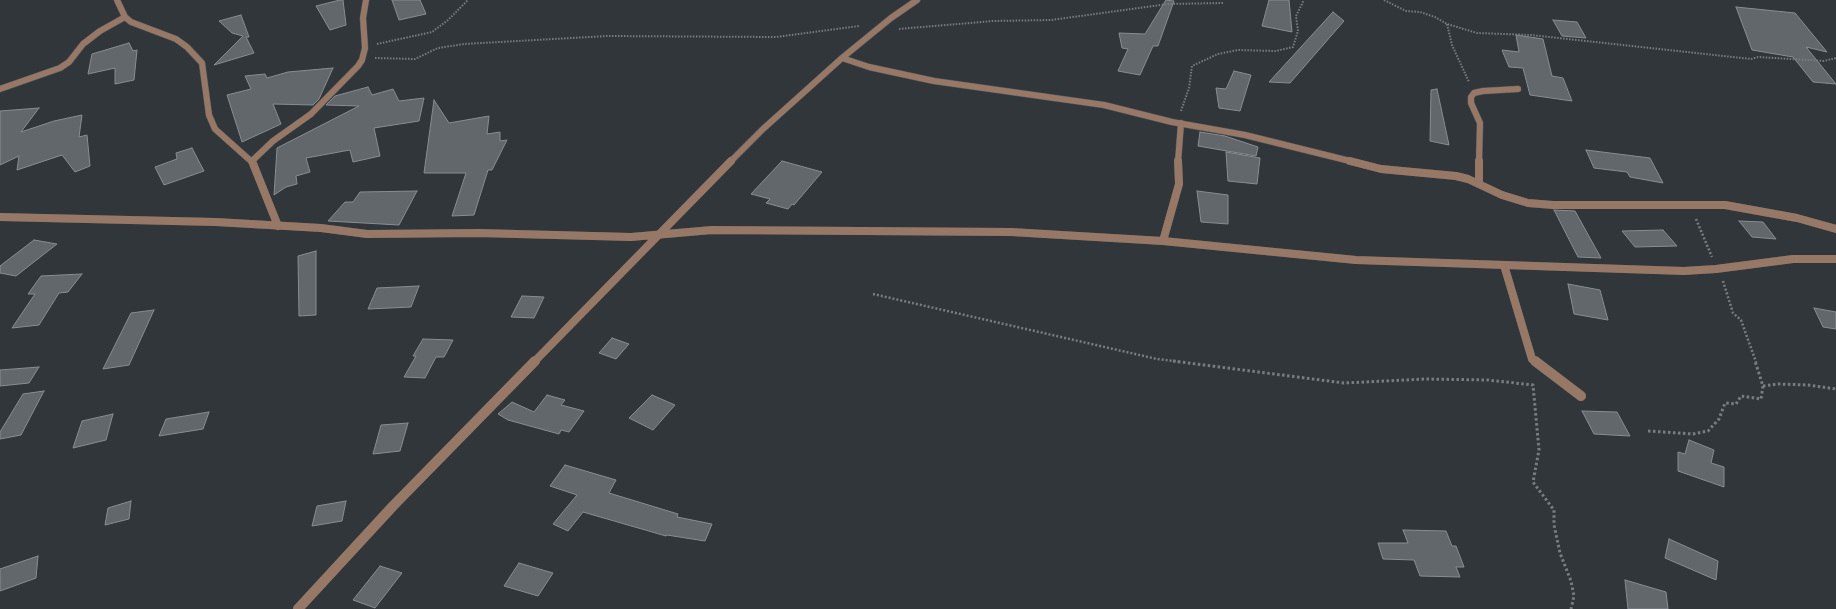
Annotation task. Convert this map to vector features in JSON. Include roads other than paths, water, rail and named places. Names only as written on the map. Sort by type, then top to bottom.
[{"type":"street","points":[[116,0],[125,17],[131,22],[142,28],[176,39],[187,47],[202,63],[209,115],[215,129],[252,161],[278,226]]},
{"type":"street","points":[[252,161],[274,141],[311,114],[353,71],[363,58],[365,48],[363,18],[366,0]]},
{"type":"street","points":[[298,609],[398,500],[763,129],[842,58],[918,0]]},
{"type":"street","points":[[0,89],[60,68],[69,62],[83,44],[100,31],[125,17]]},
{"type":"street","points":[[842,58],[870,67],[934,81],[981,89],[1084,101],[1172,122],[1245,135],[1366,166],[1456,176],[1479,184],[1502,195],[1528,203],[1553,205],[1725,205],[1797,218],[1836,229]]},
{"type":"street","points":[[1479,184],[1480,123],[1471,103],[1471,97],[1474,93],[1498,89],[1518,89]]},
{"type":"street","points":[[1163,241],[1179,184],[1178,156],[1181,123]]},
{"type":"street","points":[[0,216],[202,222],[278,226],[367,234],[479,233],[631,237],[660,233],[712,230],[1011,232],[1163,241],[1356,260],[1684,271],[1716,269],[1793,259],[1836,259]]},
{"type":"street","points":[[1504,264],[1532,359],[1581,396]]}]
